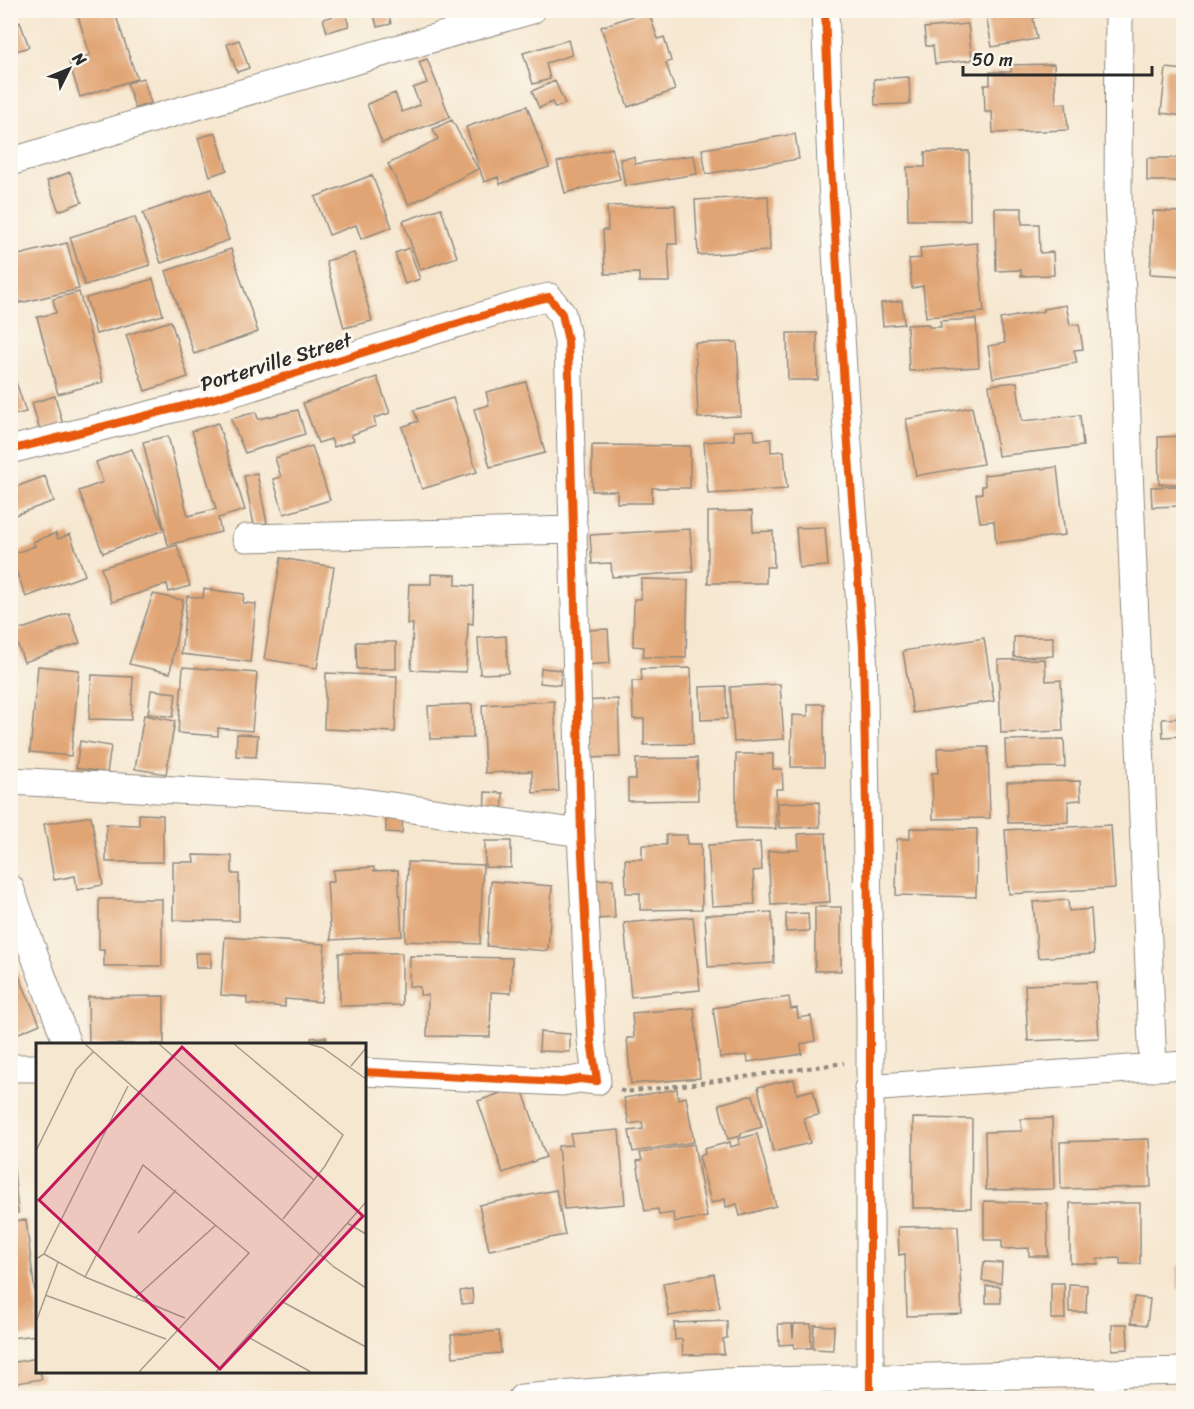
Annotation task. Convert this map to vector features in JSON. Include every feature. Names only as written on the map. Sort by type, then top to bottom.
[{"type":"street","points":[[10,162],[532,10]]},
{"type":"street","points":[[825,10],[844,392],[863,646],[871,1389]]},
{"type":"street","points":[[1119,10],[1118,194],[1153,1068]]},
{"type":"street","name":"Porterville Street","points":[[10,450],[212,399],[549,297],[562,315],[567,341],[574,530]]},
{"type":"street","points":[[246,538],[574,530],[581,833],[591,1040],[597,1081],[580,1079],[562,1082],[366,1072]]},
{"type":"street","points":[[10,781],[342,799],[581,833]]},
{"type":"street","points":[[10,888],[67,1043]]},
{"type":"street","points":[[868,1088],[1184,1065]]},
{"type":"street","points":[[10,1068],[36,1068]]},
{"type":"street","points":[[522,1398],[722,1382],[871,1389],[1105,1372],[1184,1371]]},
{"type":"street","points":[[1105,1372],[1111,1398]]},
{"type":"path","points":[[597,1081],[625,1092],[705,1083],[869,1059]]},
{"type":"building","points":[[76,10],[114,10],[137,79],[80,97],[69,62],[90,55]]},
{"type":"building","points":[[373,10],[388,10],[391,24],[377,27]]},
{"type":"building","points":[[648,10],[658,39],[664,37],[671,61],[666,63],[675,90],[628,107],[601,27]]},
{"type":"building","points":[[985,10],[1043,10],[1043,16],[1033,18],[1037,39],[992,47]]},
{"type":"building","points":[[345,13],[349,26],[327,32],[323,19]]},
{"type":"building","points":[[20,22],[29,47],[10,53],[10,26]]},
{"type":"building","points":[[968,24],[972,60],[935,64],[933,46],[926,46],[924,28]]},
{"type":"building","points":[[239,40],[249,68],[237,72],[227,44]]},
{"type":"building","points":[[568,40],[572,55],[546,63],[550,79],[533,84],[523,53]]},
{"type":"building","points":[[427,59],[450,117],[382,143],[367,104],[395,93],[402,112],[420,105],[413,88],[427,83],[419,62]]},
{"type":"building","points":[[1054,64],[1056,104],[1066,103],[1068,130],[993,133],[992,112],[985,112],[984,85],[990,85],[990,72],[1011,72],[1011,65]]},
{"type":"building","points":[[1166,68],[1184,70],[1184,116],[1161,113]]},
{"type":"building","points":[[909,77],[910,104],[875,105],[874,79]]},
{"type":"building","points":[[143,78],[151,103],[135,108],[127,83]]},
{"type":"building","points":[[555,81],[565,104],[555,108],[552,102],[539,108],[532,91]]},
{"type":"building","points":[[10,90],[18,115],[10,117]]},
{"type":"building","points":[[527,106],[549,167],[500,184],[498,177],[484,182],[466,127]]},
{"type":"building","points":[[452,120],[478,169],[409,205],[388,164],[438,139],[433,129]]},
{"type":"building","points":[[216,133],[227,170],[210,176],[198,138]]},
{"type":"building","points":[[795,134],[799,159],[706,174],[702,149]]},
{"type":"building","points":[[612,148],[620,179],[565,193],[557,162]]},
{"type":"building","points":[[969,151],[970,220],[908,220],[907,167],[925,167],[925,152]]},
{"type":"building","points":[[694,155],[697,174],[625,186],[620,159],[634,157],[635,164]]},
{"type":"building","points":[[1147,158],[1184,158],[1184,181],[1147,181]]},
{"type":"building","points":[[70,172],[82,202],[59,211],[47,181]]},
{"type":"building","points":[[372,175],[392,227],[361,239],[356,225],[329,235],[315,197]]},
{"type":"building","points":[[211,189],[229,240],[161,263],[143,213]]},
{"type":"building","points":[[768,196],[770,251],[698,255],[695,200]]},
{"type":"building","points":[[675,205],[677,244],[668,244],[670,282],[639,282],[639,273],[605,274],[603,230],[608,230],[607,206]]},
{"type":"building","points":[[441,208],[457,257],[420,270],[403,221]]},
{"type":"building","points":[[995,208],[1022,208],[1022,224],[1039,224],[1040,253],[1053,252],[1054,275],[1021,276],[1021,270],[996,271]]},
{"type":"building","points":[[1153,211],[1184,212],[1184,276],[1150,274]]},
{"type":"building","points":[[135,217],[150,265],[85,285],[70,237]]},
{"type":"building","points":[[67,243],[79,289],[20,303],[10,267],[10,257]]},
{"type":"building","points":[[977,243],[984,312],[926,317],[923,286],[912,288],[909,259],[921,258],[920,248]]},
{"type":"building","points":[[409,248],[420,279],[405,284],[395,253]]},
{"type":"building","points":[[231,249],[258,332],[194,354],[166,271]]},
{"type":"building","points":[[354,253],[372,321],[344,328],[326,261]]},
{"type":"building","points":[[153,279],[163,315],[96,334],[86,298]]},
{"type":"building","points":[[79,292],[103,382],[58,394],[37,317],[56,313],[53,299]]},
{"type":"building","points":[[902,301],[904,324],[883,326],[881,303]]},
{"type":"building","points":[[1066,305],[1070,325],[1079,324],[1083,349],[1074,350],[1077,363],[993,378],[988,346],[1005,343],[1000,319]]},
{"type":"building","points":[[976,319],[979,367],[909,371],[907,325],[929,324],[929,327],[941,327],[940,321]]},
{"type":"building","points":[[171,321],[188,377],[145,391],[126,335]]},
{"type":"building","points":[[787,333],[817,333],[818,380],[788,380]]},
{"type":"building","points":[[737,342],[741,416],[698,418],[695,343]]},
{"type":"building","points":[[10,364],[26,412],[10,416]]},
{"type":"building","points":[[377,377],[390,413],[374,418],[376,426],[351,435],[354,440],[334,447],[331,439],[318,443],[303,403]]},
{"type":"building","points":[[526,382],[545,453],[490,467],[474,409],[489,405],[486,392]]},
{"type":"building","points":[[1017,382],[1022,421],[1080,415],[1083,446],[998,456],[989,385]]},
{"type":"building","points":[[55,396],[63,425],[40,431],[32,403]]},
{"type":"building","points":[[453,398],[477,472],[422,489],[402,427],[418,421],[414,410]]},
{"type":"building","points":[[972,407],[983,464],[916,476],[906,419]]},
{"type":"building","points":[[298,410],[305,434],[245,453],[231,419],[256,412],[258,419]]},
{"type":"building","points":[[218,423],[245,510],[218,518],[221,532],[168,545],[143,442],[168,436],[188,516],[216,509],[192,431]]},
{"type":"building","points":[[754,430],[755,440],[771,439],[771,452],[784,451],[787,489],[708,494],[704,442],[734,440],[734,431]]},
{"type":"building","points":[[1184,436],[1184,484],[1159,484],[1158,437]]},
{"type":"building","points":[[592,445],[690,446],[690,488],[652,488],[652,503],[617,503],[617,491],[592,491]]},
{"type":"building","points":[[312,446],[330,500],[284,514],[273,479],[281,477],[275,458]]},
{"type":"building","points":[[132,449],[164,530],[103,553],[79,491],[103,482],[96,462]]},
{"type":"building","points":[[1057,467],[1065,535],[996,543],[994,521],[980,522],[976,494],[982,493],[982,486],[985,486],[984,475]]},
{"type":"building","points":[[257,473],[267,523],[254,525],[244,476]]},
{"type":"building","points":[[45,476],[54,501],[15,515],[10,505],[10,489]]},
{"type":"building","points":[[1179,486],[1180,506],[1152,507],[1151,487]]},
{"type":"building","points":[[752,511],[753,532],[773,531],[774,567],[766,567],[766,583],[708,583],[708,512]]},
{"type":"building","points":[[825,527],[828,566],[799,568],[796,528]]},
{"type":"building","points":[[690,529],[693,572],[612,577],[611,563],[592,564],[590,535]]},
{"type":"building","points":[[56,533],[58,539],[70,534],[85,575],[26,597],[10,555],[35,546],[33,542]]},
{"type":"building","points":[[177,545],[190,586],[169,592],[167,584],[112,602],[101,568]]},
{"type":"building","points":[[281,558],[334,567],[317,668],[264,659]]},
{"type":"building","points":[[431,574],[456,575],[456,585],[474,586],[473,624],[468,623],[466,672],[411,670],[413,624],[407,624],[409,584],[431,584]]},
{"type":"building","points":[[641,579],[688,580],[686,658],[643,657],[644,647],[633,646],[634,599],[641,599]]},
{"type":"building","points":[[204,589],[244,594],[243,603],[256,604],[250,662],[181,654],[187,596],[203,598]]},
{"type":"building","points":[[153,594],[183,600],[170,673],[129,664]]},
{"type":"building","points":[[69,613],[80,643],[24,662],[13,632]]},
{"type":"building","points":[[608,629],[610,663],[587,665],[585,630]]},
{"type":"building","points":[[506,636],[508,673],[480,674],[478,638]]},
{"type":"building","points":[[1014,637],[1053,637],[1053,656],[1014,657]]},
{"type":"building","points":[[984,638],[994,701],[913,713],[903,651]]},
{"type":"building","points":[[356,642],[396,642],[396,669],[357,669]]},
{"type":"building","points":[[1045,659],[1046,681],[1061,680],[1063,731],[1001,733],[998,660]]},
{"type":"building","points":[[38,666],[79,670],[71,756],[30,752]]},
{"type":"building","points":[[183,667],[257,673],[252,731],[218,728],[218,736],[178,733]]},
{"type":"building","points":[[541,668],[561,670],[560,685],[540,683]]},
{"type":"building","points":[[691,668],[693,744],[644,745],[644,719],[633,719],[632,681],[642,681],[641,669]]},
{"type":"building","points":[[326,673],[397,676],[395,732],[324,729]]},
{"type":"building","points":[[92,675],[133,677],[131,720],[89,719]]},
{"type":"building","points":[[780,684],[784,739],[734,742],[730,687]]},
{"type":"building","points":[[726,686],[727,719],[701,720],[700,687]]},
{"type":"building","points":[[151,690],[176,693],[173,717],[148,714]]},
{"type":"building","points":[[618,699],[620,757],[586,758],[584,701]]},
{"type":"building","points":[[554,701],[559,791],[533,793],[532,771],[485,773],[482,705]]},
{"type":"building","points":[[472,704],[473,738],[430,739],[428,706]]},
{"type":"building","points":[[808,704],[824,704],[824,767],[791,767],[792,715],[808,716]]},
{"type":"building","points":[[144,715],[175,721],[166,774],[135,769]]},
{"type":"building","points":[[1184,718],[1184,736],[1163,737],[1162,719]]},
{"type":"building","points":[[237,734],[258,735],[256,757],[236,756]]},
{"type":"building","points":[[1064,739],[1065,767],[1006,768],[1005,740]]},
{"type":"building","points":[[80,741],[111,746],[107,773],[76,768]]},
{"type":"building","points":[[988,747],[990,818],[933,819],[932,773],[938,773],[937,748]]},
{"type":"building","points":[[736,754],[773,754],[773,769],[782,769],[783,789],[776,789],[776,829],[736,828]]},
{"type":"building","points":[[697,758],[698,800],[628,801],[628,779],[636,779],[636,759]]},
{"type":"building","points":[[1080,781],[1081,800],[1068,801],[1068,822],[1008,823],[1007,782]]},
{"type":"building","points":[[485,792],[503,793],[502,819],[484,818]]},
{"type":"building","points":[[819,802],[820,827],[779,828],[778,803]]},
{"type":"building","points":[[386,811],[403,812],[402,833],[386,832]]},
{"type":"building","points":[[139,814],[163,815],[163,862],[106,862],[106,824],[139,825]]},
{"type":"building","points":[[91,816],[103,885],[77,890],[75,876],[54,880],[44,824]]},
{"type":"building","points":[[1111,825],[1115,888],[1009,894],[1005,830]]},
{"type":"building","points":[[910,828],[977,829],[976,897],[896,895],[897,839],[910,839]]},
{"type":"building","points":[[826,833],[830,902],[771,905],[768,851],[799,850],[798,834]]},
{"type":"building","points":[[666,835],[687,835],[687,844],[701,844],[702,909],[640,910],[640,893],[626,893],[625,859],[642,859],[642,845],[666,845]]},
{"type":"building","points":[[485,841],[511,841],[511,868],[485,867]]},
{"type":"building","points":[[760,842],[762,870],[753,871],[755,904],[712,906],[708,845]]},
{"type":"building","points":[[193,855],[232,856],[232,874],[239,874],[239,921],[173,920],[173,862],[194,862]]},
{"type":"building","points":[[408,862],[483,865],[480,944],[405,941]]},
{"type":"building","points":[[374,867],[374,871],[398,870],[402,936],[331,940],[327,882],[334,882],[333,870]]},
{"type":"building","points":[[613,879],[615,918],[593,919],[591,880]]},
{"type":"building","points":[[491,881],[552,886],[548,951],[487,946]]},
{"type":"building","points":[[99,899],[162,899],[162,966],[104,966],[104,950],[99,950]]},
{"type":"building","points":[[1068,900],[1069,911],[1091,909],[1094,954],[1038,958],[1033,902]]},
{"type":"building","points":[[815,907],[841,907],[841,971],[815,971]]},
{"type":"building","points":[[772,912],[774,963],[708,967],[705,915]]},
{"type":"building","points":[[808,913],[809,931],[786,932],[786,914]]},
{"type":"building","points":[[693,917],[700,990],[631,997],[624,923]]},
{"type":"building","points":[[225,937],[325,944],[321,1002],[285,999],[285,1007],[247,1004],[247,997],[221,995]]},
{"type":"building","points":[[195,953],[211,953],[211,968],[196,968]]},
{"type":"building","points":[[339,953],[402,953],[402,1005],[340,1006]]},
{"type":"building","points":[[10,956],[40,1024],[12,1036],[10,1033]]},
{"type":"building","points":[[410,956],[512,958],[511,993],[491,992],[490,1037],[427,1036],[428,995],[420,995],[420,987],[409,986]]},
{"type":"building","points":[[1096,982],[1099,1038],[1028,1041],[1025,985]]},
{"type":"building","points":[[164,996],[164,1043],[89,1043],[88,997]]},
{"type":"building","points":[[789,997],[791,1009],[797,1008],[798,1018],[811,1016],[815,1041],[801,1044],[802,1054],[748,1062],[747,1055],[720,1058],[713,1008]]},
{"type":"building","points":[[694,1008],[700,1078],[631,1084],[627,1038],[634,1038],[632,1013]]},
{"type":"building","points":[[540,1032],[570,1034],[570,1052],[539,1051]]},
{"type":"building","points":[[326,1037],[327,1043],[312,1043],[311,1038]]},
{"type":"building","points":[[794,1079],[797,1094],[813,1090],[819,1115],[804,1118],[810,1143],[773,1152],[758,1087]]},
{"type":"building","points":[[521,1086],[546,1157],[503,1173],[478,1101]]},
{"type":"building","points":[[677,1089],[678,1099],[686,1097],[694,1142],[633,1152],[629,1131],[643,1129],[642,1122],[629,1124],[624,1098]]},
{"type":"building","points":[[753,1095],[762,1127],[728,1139],[719,1104]]},
{"type":"building","points":[[913,1118],[972,1119],[971,1208],[913,1208]]},
{"type":"building","points":[[1052,1118],[1054,1189],[986,1190],[985,1132],[1022,1131],[1021,1119]]},
{"type":"building","points":[[619,1130],[625,1204],[564,1209],[558,1146],[572,1145],[571,1134]]},
{"type":"building","points":[[757,1134],[776,1206],[740,1216],[737,1204],[726,1207],[725,1199],[711,1203],[699,1156],[705,1154],[704,1149],[730,1142],[731,1147],[740,1144],[738,1139]]},
{"type":"building","points":[[1149,1139],[1151,1187],[1061,1189],[1060,1142]]},
{"type":"building","points":[[694,1144],[707,1217],[674,1222],[673,1213],[659,1215],[658,1209],[645,1211],[637,1161],[642,1160],[640,1153]]},
{"type":"building","points":[[10,1147],[12,1147],[18,1213],[10,1214]]},
{"type":"building","points":[[556,1190],[565,1235],[489,1250],[479,1205]]},
{"type":"building","points":[[984,1201],[1047,1203],[1048,1256],[1029,1256],[1029,1248],[1002,1249],[1002,1240],[984,1240]]},
{"type":"building","points":[[1070,1203],[1140,1203],[1140,1264],[1120,1264],[1120,1258],[1097,1259],[1098,1264],[1070,1263]]},
{"type":"building","points":[[26,1220],[36,1302],[36,1335],[10,1338],[10,1221]]},
{"type":"building","points":[[958,1226],[962,1314],[907,1316],[905,1254],[899,1255],[898,1227]]},
{"type":"building","points":[[984,1262],[1002,1263],[1001,1283],[982,1281]]},
{"type":"building","points":[[1178,1266],[1184,1266],[1184,1290],[1178,1289]]},
{"type":"building","points":[[714,1274],[720,1308],[669,1316],[663,1283]]},
{"type":"building","points":[[1051,1283],[1064,1283],[1065,1319],[1051,1319]]},
{"type":"building","points":[[1069,1284],[1087,1285],[1086,1312],[1069,1312]]},
{"type":"building","points":[[986,1286],[1000,1286],[1001,1303],[986,1303]]},
{"type":"building","points":[[472,1289],[473,1303],[462,1304],[460,1291]]},
{"type":"building","points":[[1134,1297],[1150,1299],[1147,1325],[1131,1323]]},
{"type":"building","points":[[727,1321],[727,1338],[723,1339],[724,1354],[683,1355],[682,1339],[675,1340],[674,1323]]},
{"type":"building","points":[[778,1324],[792,1324],[793,1338],[794,1324],[811,1324],[811,1348],[794,1348],[794,1344],[779,1345]]},
{"type":"building","points":[[1112,1324],[1127,1324],[1128,1349],[1112,1350]]},
{"type":"building","points":[[814,1325],[834,1326],[833,1350],[813,1349]]},
{"type":"building","points":[[499,1331],[501,1353],[453,1357],[451,1335]]},
{"type":"building","points":[[36,1358],[36,1373],[40,1373],[42,1379],[11,1384],[10,1363]]},
{"type":"building","points":[[996,1390],[996,1398],[968,1398],[968,1391]]},
{"type":"cycle path","points":[[825,10],[831,166],[845,403],[863,646],[870,1017],[870,1398]]},
{"type":"cycle path","points":[[10,450],[212,399],[524,303],[549,297],[562,314],[568,341],[581,833],[591,1040],[597,1081],[580,1079],[562,1082],[366,1072]]}]
